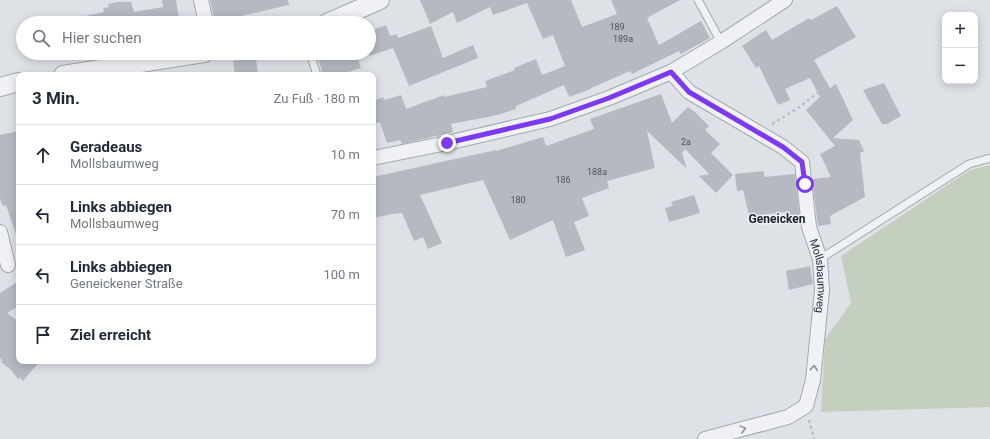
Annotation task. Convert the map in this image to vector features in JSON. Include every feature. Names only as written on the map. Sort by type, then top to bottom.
[{"type":"street","points":[[201,0],[204,16]]},
{"type":"street","points":[[343,16],[380,0]]},
{"type":"street","points":[[376,157],[447,143],[550,119],[609,98],[671,72],[721,42],[785,0]]},
{"type":"street","points":[[82,72],[159,60]]},
{"type":"street","name":"Mollsbaumweg","points":[[671,72],[689,92],[759,132],[783,147],[802,162],[809,227],[820,259],[822,290],[813,380],[806,406],[788,418],[705,439]]},
{"type":"street","points":[[0,87],[16,83]]},
{"type":"street","points":[[0,232],[9,265]]},
{"type":"lane","points":[[698,0],[721,42]]},
{"type":"lane","points":[[312,60],[316,72]]},
{"type":"lane","points":[[820,259],[969,164],[990,158]]},
{"type":"path","points":[[759,132],[798,108],[824,88]]},
{"type":"green space","points":[[990,165],[990,407],[821,412],[825,339],[851,303],[841,256],[970,170]]},
{"type":"building","points":[[162,0],[176,0],[179,16],[85,16],[104,12],[103,8],[109,7],[108,4],[118,2],[131,2],[134,12],[163,7]]},
{"type":"building","points":[[210,0],[288,0],[289,5],[241,16],[214,16]]},
{"type":"building","points":[[420,0],[571,0],[582,27],[617,14],[611,0],[680,0],[647,18],[659,45],[701,21],[710,38],[681,54],[679,51],[632,74],[630,71],[591,89],[569,97],[564,85],[516,106],[516,109],[498,115],[451,124],[453,132],[402,144],[400,140],[387,143],[380,122],[376,123],[376,100],[383,97],[384,100],[401,95],[406,109],[444,95],[444,97],[487,87],[485,81],[515,70],[514,68],[536,59],[542,75],[565,66],[553,35],[543,39],[527,3],[493,15],[490,7],[457,23],[453,12],[430,24]]},
{"type":"building","points":[[837,6],[856,37],[814,60],[830,88],[836,84],[853,120],[833,138],[859,140],[864,151],[860,153],[865,197],[830,216],[831,224],[818,226],[812,179],[831,177],[820,154],[835,146],[806,110],[820,97],[810,78],[785,89],[790,100],[778,105],[759,66],[756,68],[742,46],[766,30],[772,40],[809,18],[811,20]]},
{"type":"building","points":[[386,25],[390,36],[397,34],[398,38],[431,26],[443,58],[473,45],[478,58],[409,86],[393,48],[376,54],[376,29]]},
{"type":"building","points":[[256,60],[258,72],[235,72],[233,61]]},
{"type":"building","points":[[319,60],[358,60],[361,68],[347,72],[322,72]]},
{"type":"building","points":[[884,83],[901,116],[887,124],[882,124],[863,90]]},
{"type":"building","points":[[661,94],[672,123],[688,107],[709,126],[705,130],[720,144],[711,153],[733,175],[716,193],[699,176],[709,174],[685,149],[682,153],[687,169],[647,131],[655,168],[607,181],[609,188],[582,198],[589,216],[574,222],[585,250],[566,257],[553,220],[510,240],[483,180],[420,195],[442,243],[428,249],[423,237],[414,241],[402,213],[376,217],[376,176],[496,151],[543,137],[546,146],[594,129],[590,119]]},
{"type":"building","points":[[16,132],[16,234],[6,205],[3,206],[0,199],[0,135]]},
{"type":"building","points":[[764,171],[764,177],[795,174],[800,221],[786,223],[785,212],[750,219],[743,190],[737,191],[735,174]]},
{"type":"building","points":[[694,195],[700,213],[669,222],[665,208],[673,206],[671,202]]},
{"type":"building","points":[[810,266],[813,284],[789,290],[786,271]]},
{"type":"building","points":[[16,283],[16,308],[7,313],[16,320],[16,364],[37,364],[23,381],[19,377],[19,380],[10,369],[0,361],[3,361],[0,358],[0,293]]},
{"type":"district","name":"Geneicken","points":[[777,219]]},
{"type":"route","points":[[447,143],[550,119],[609,98],[671,72],[689,92],[783,147],[802,162],[805,184]]}]
